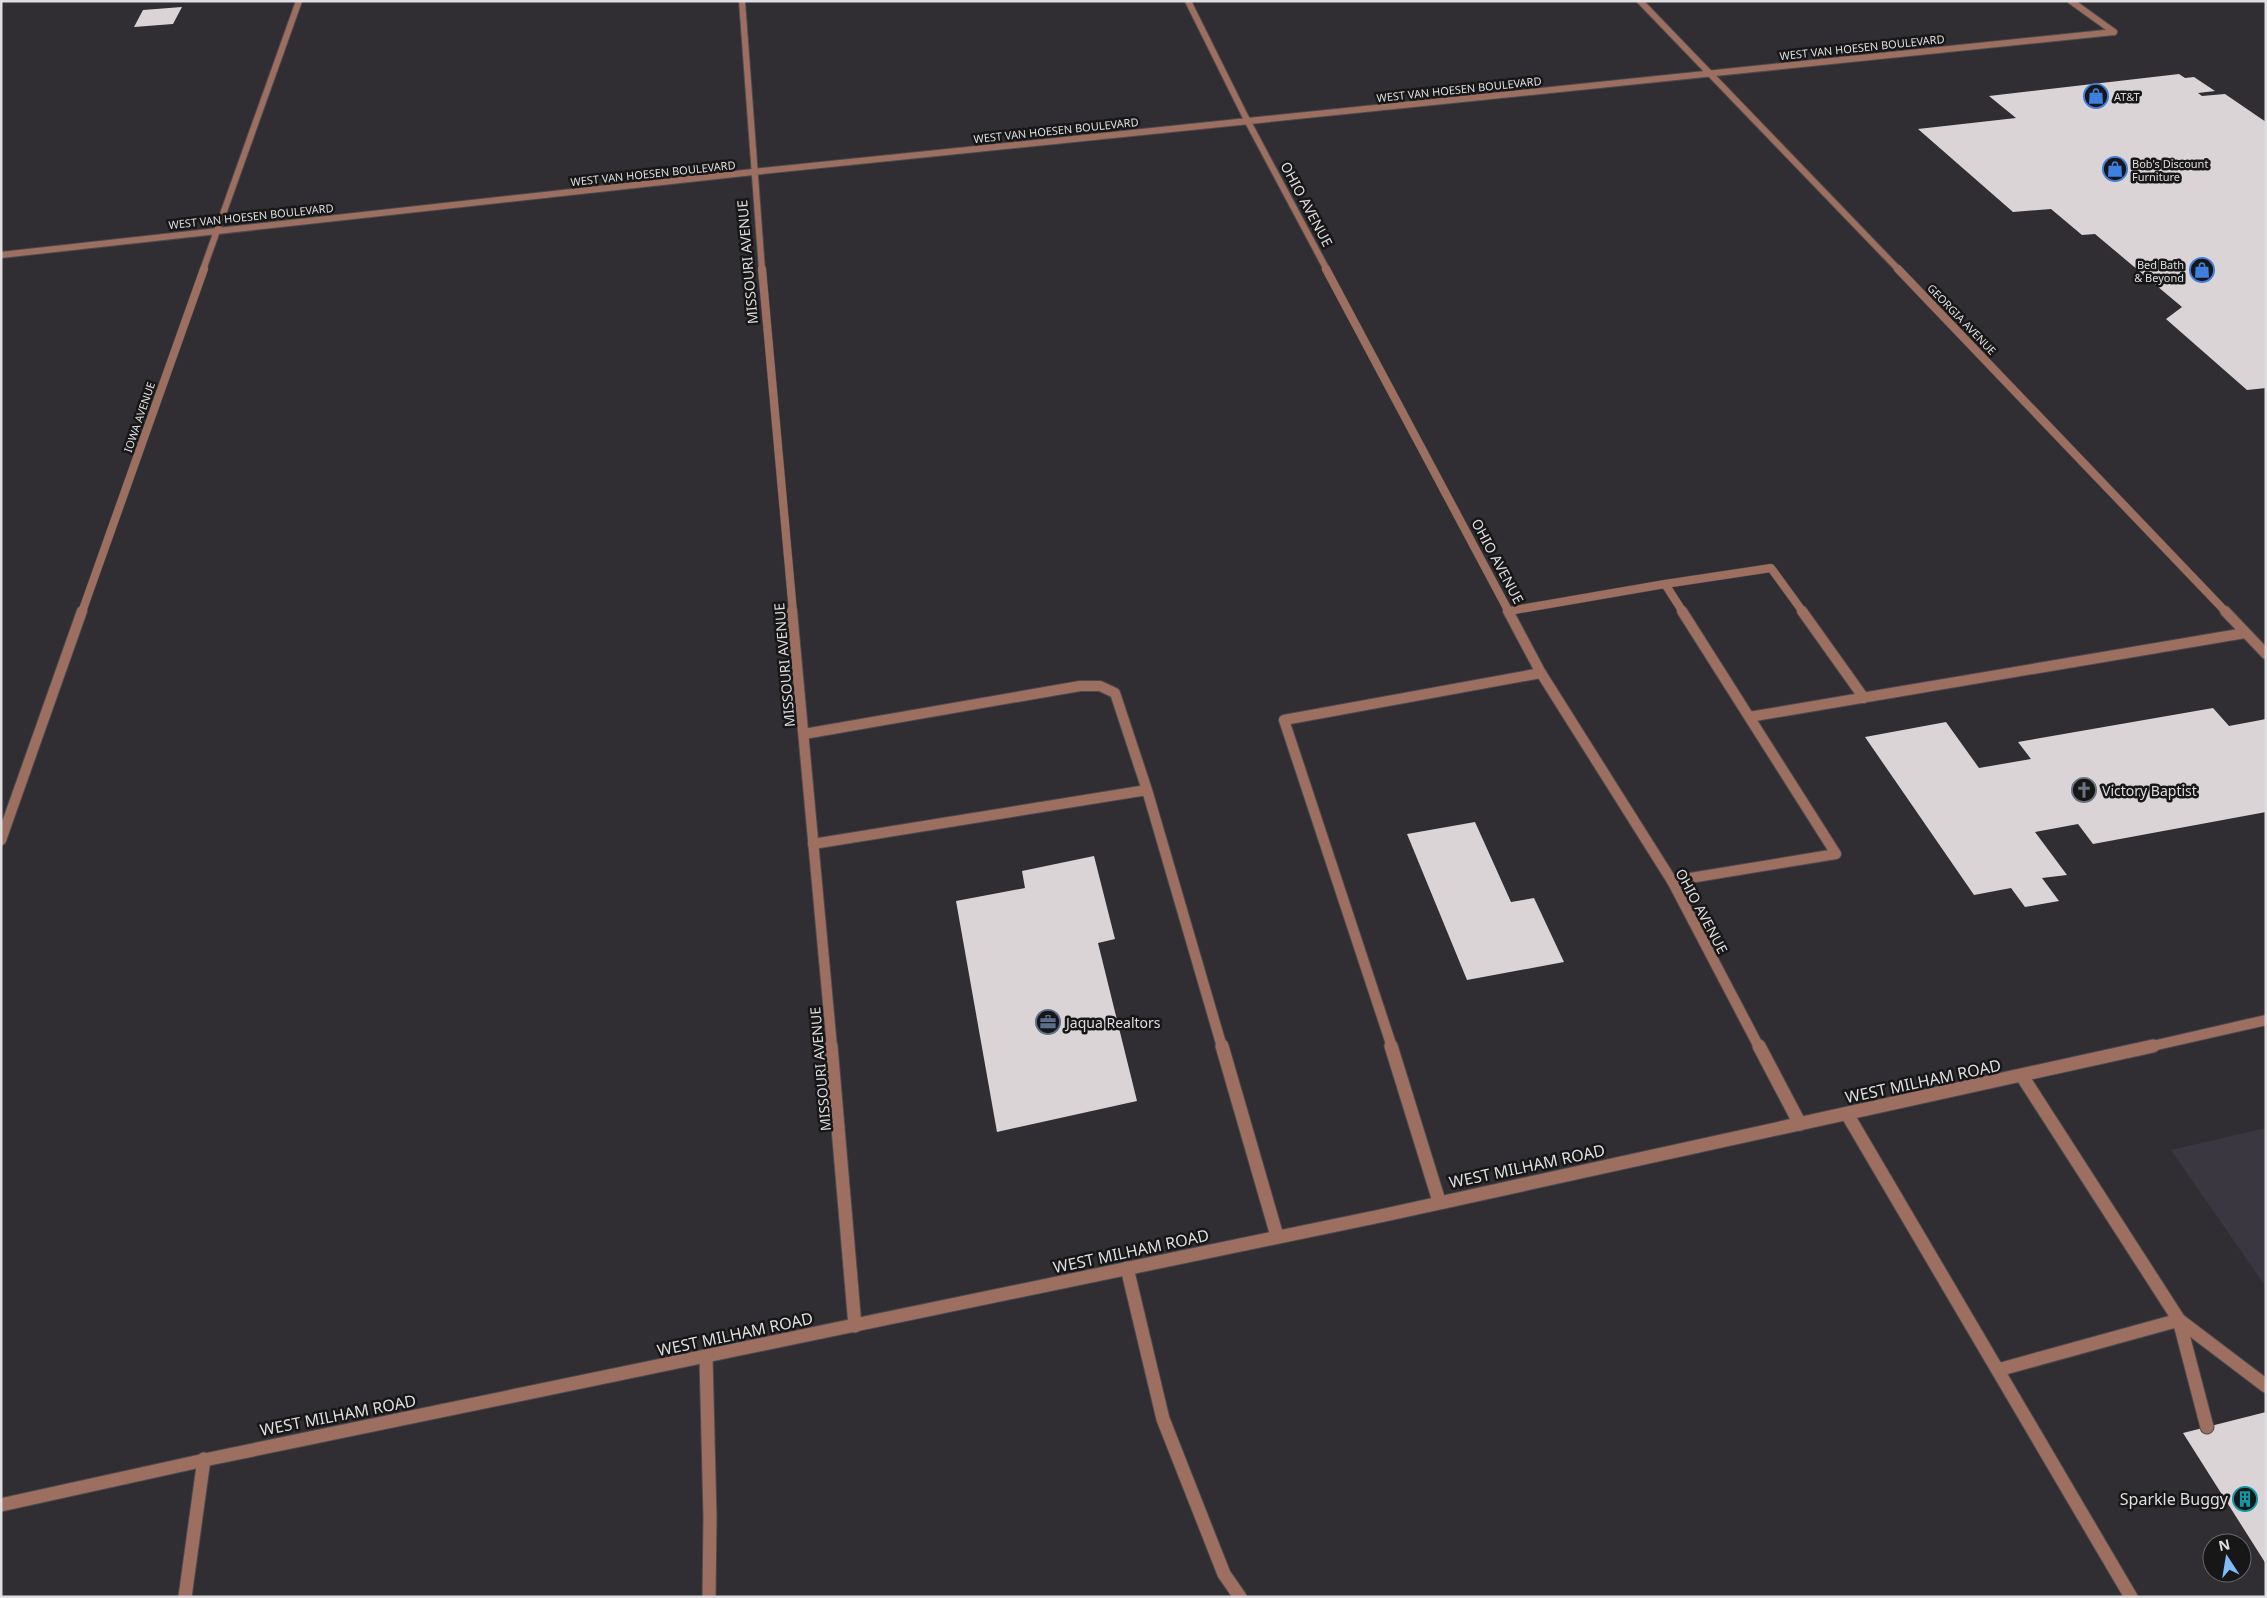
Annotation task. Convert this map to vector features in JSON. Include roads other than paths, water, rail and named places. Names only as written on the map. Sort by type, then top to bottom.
[{"type":"street","name":"IOWA AVENUE","points":[[1,840],[298,1]]},
{"type":"street","name":"MISSOURI AVENUE","points":[[742,1],[753,172],[855,1326]]},
{"type":"street","name":"OHIO AVENUE","points":[[1188,1],[1247,120],[1541,673],[1672,881],[1800,1124]]},
{"type":"street","name":"GEORGIA AVENUE","points":[[1640,1],[2266,654]]},
{"type":"street","name":"WEST VAN HOESEN BOULEVARD","points":[[1,255],[753,172],[2114,32],[2072,1]]},
{"type":"street","points":[[1509,612],[1665,584],[1772,568],[1864,698]]},
{"type":"street","points":[[1665,584],[1836,854],[1672,881]]},
{"type":"street","points":[[1749,717],[2245,633]]},
{"type":"street","points":[[1439,1202],[1409,1099],[1284,720],[1541,673]]},
{"type":"street","points":[[804,734],[1080,686],[1100,686],[1115,693],[1147,790],[1277,1236]]},
{"type":"street","points":[[813,844],[1147,790]]},
{"type":"street","name":"WEST MILHAM ROAD","points":[[1,1505],[204,1459],[855,1326],[1439,1202],[2022,1076],[2266,1020]]},
{"type":"street","points":[[2022,1076],[2179,1320],[2207,1427]]},
{"type":"street","points":[[1847,1114],[2130,1597]]},
{"type":"street","points":[[1127,1268],[1164,1419],[1224,1574],[1240,1597]]},
{"type":"street","points":[[1998,1370],[2179,1320]]},
{"type":"street","points":[[2179,1320],[2266,1386]]},
{"type":"street","points":[[706,1357],[710,1517],[709,1597]]},
{"type":"street","points":[[185,1597],[204,1459]]},
{"type":"place","name":"AT&T","points":[[2096,96]]},
{"type":"place","name":"Bob's Discount Furniture","points":[[2115,169]]},
{"type":"place","name":"Bed Bath & Beyond","points":[[2202,270]]},
{"type":"place","name":"Victory Baptist","points":[[2084,790]]},
{"type":"place","name":"Jaqua Realtors","points":[[1048,1022]]},
{"type":"place","name":"Sparkle Buggy","points":[[2245,1499]]}]
